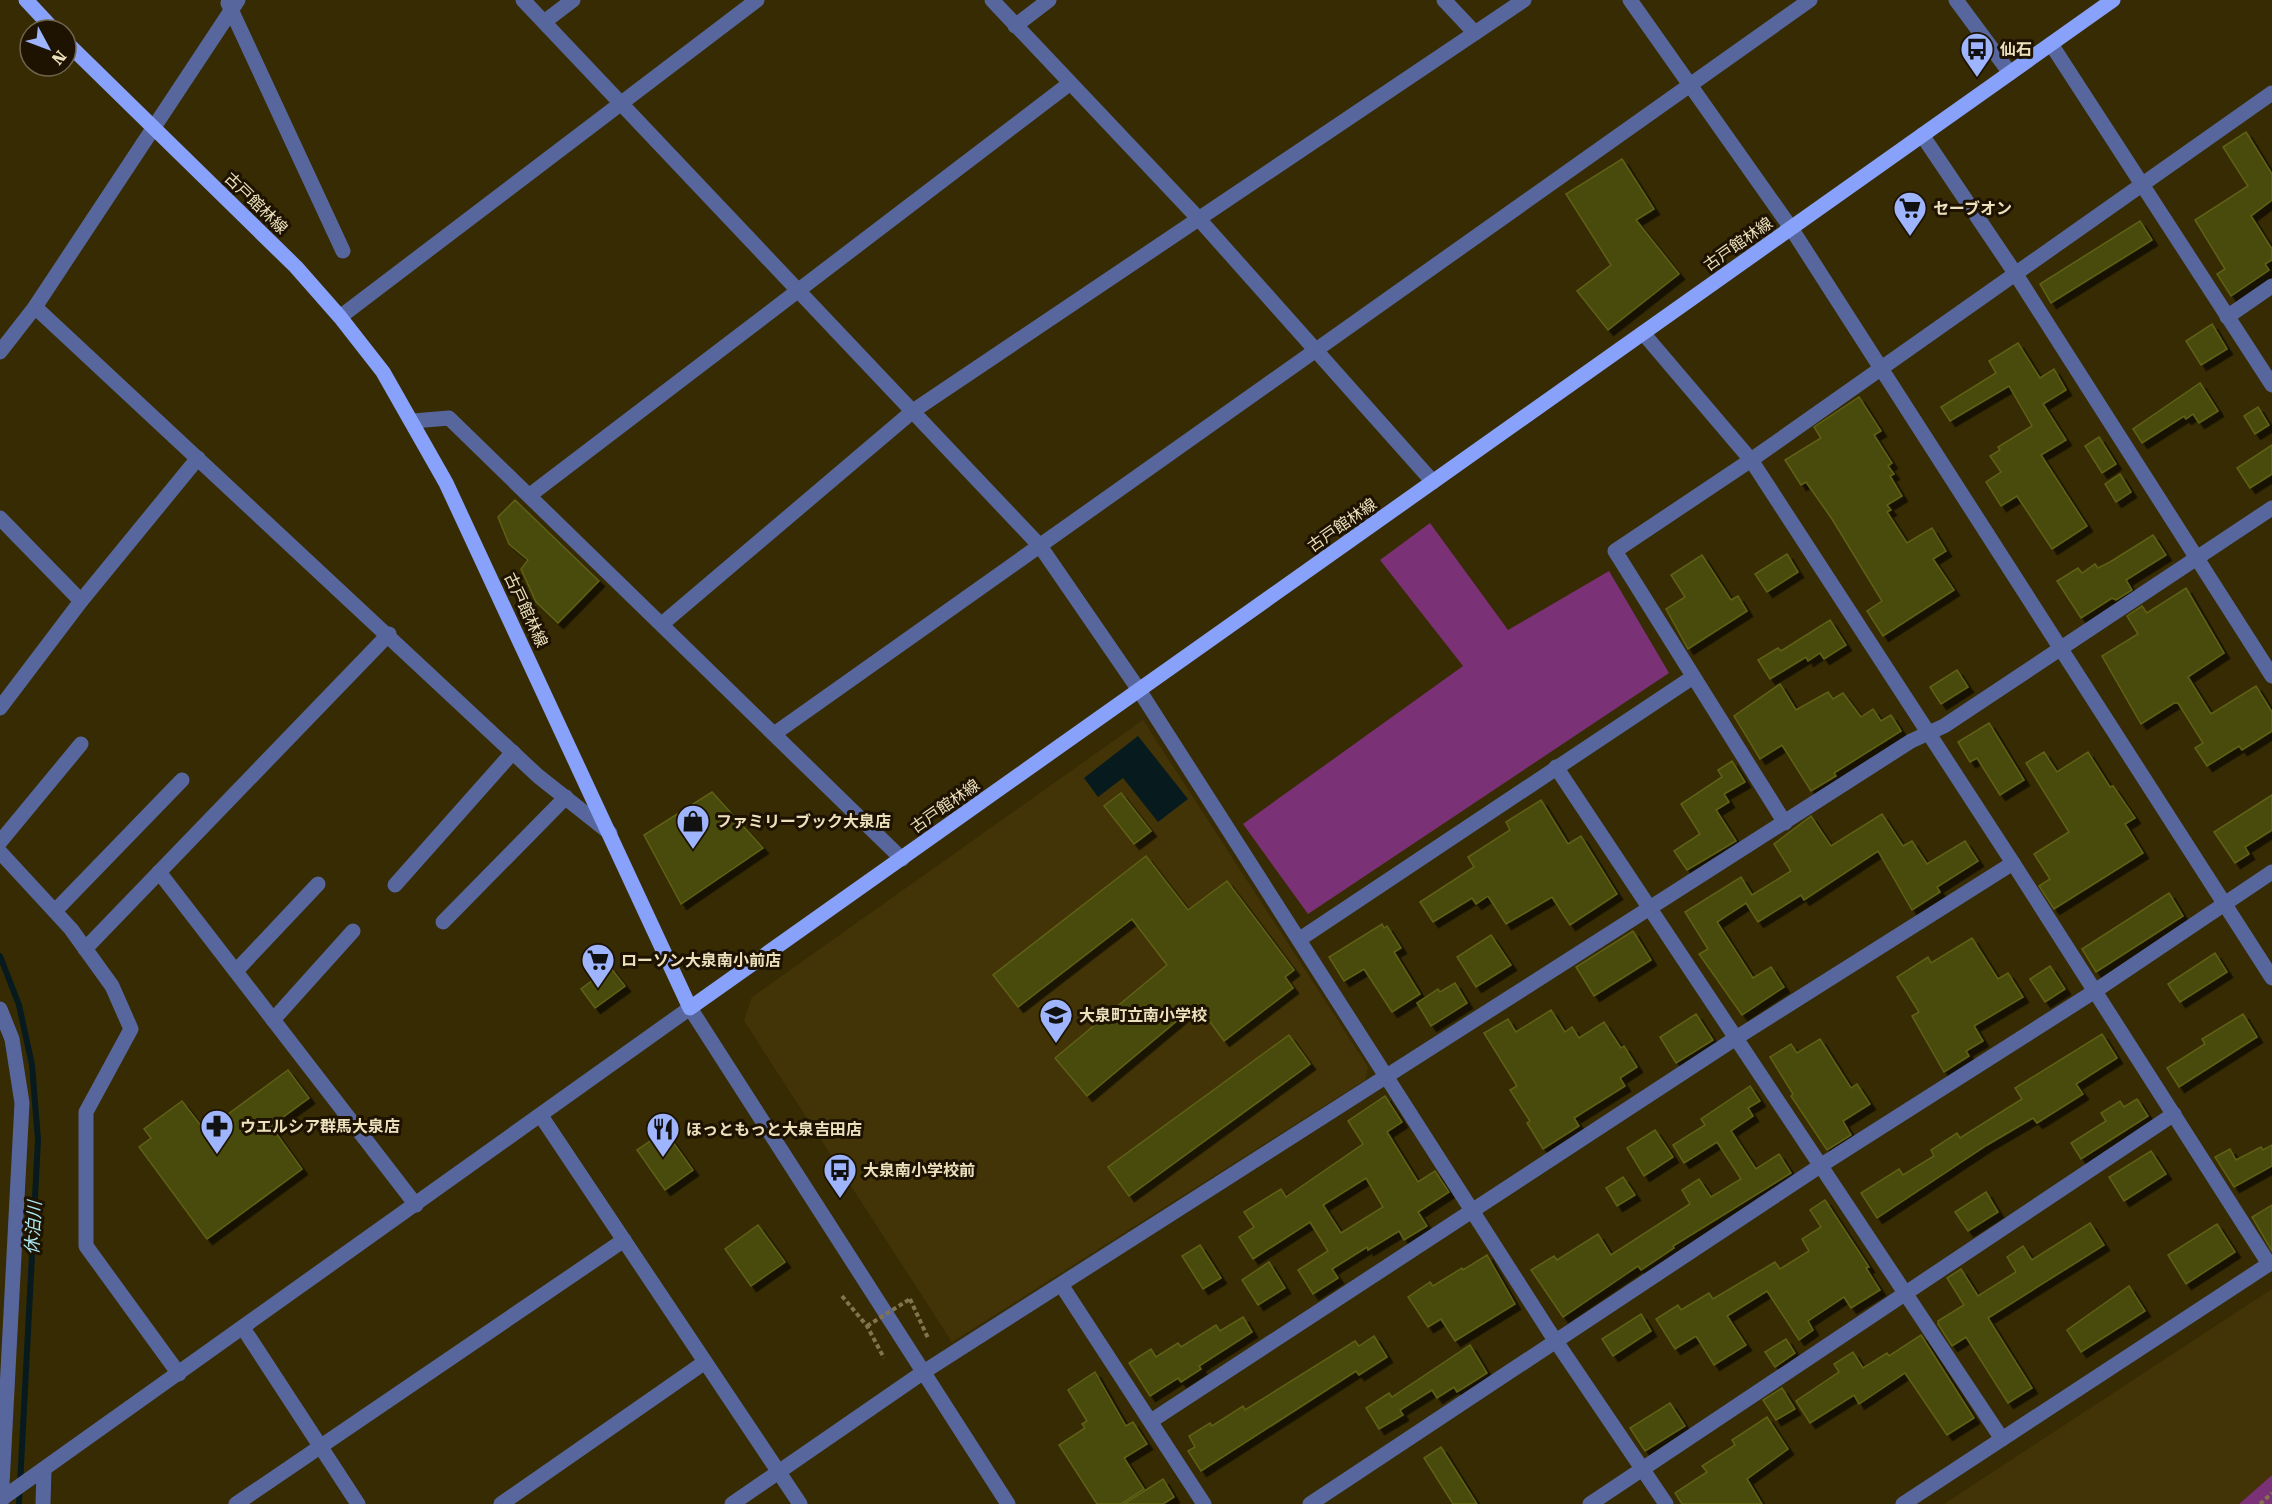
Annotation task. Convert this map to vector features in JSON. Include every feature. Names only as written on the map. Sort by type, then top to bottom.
[{"type":"main road","points":[[26,0],[43,18]]},
{"type":"main road","name":"古戸館林線","points":[[78,54],[296,267],[340,317],[383,372],[413,421],[446,483],[690,1008],[2113,0]]},
{"type":"street","points":[[523,0],[1040,546],[1139,690],[1557,1342],[1666,1504]]},
{"type":"street","points":[[544,22],[573,0]]},
{"type":"street","points":[[340,317],[757,0]]},
{"type":"street","points":[[992,0],[1198,218],[1432,482]]},
{"type":"street","points":[[1015,26],[1049,0]]},
{"type":"street","points":[[1444,0],[1475,33]]},
{"type":"street","points":[[662,624],[913,411],[1524,0]]},
{"type":"street","points":[[1630,0],[1791,228],[2272,978]]},
{"type":"street","points":[[774,734],[1810,0]]},
{"type":"street","points":[[1956,0],[2010,73]]},
{"type":"street","points":[[0,352],[35,306],[153,128],[232,3]]},
{"type":"street","points":[[232,3],[344,251]]},
{"type":"street","points":[[2050,44],[2272,385]]},
{"type":"street","points":[[530,495],[1069,84]]},
{"type":"street","points":[[1785,823],[1615,551],[1751,460],[2272,93]]},
{"type":"street","points":[[1922,135],[2015,273],[2272,676]]},
{"type":"street","points":[[2227,316],[2272,286]]},
{"type":"street","points":[[35,306],[513,752],[610,833]]},
{"type":"street","points":[[1643,333],[1751,460],[2271,1263],[1903,1504]]},
{"type":"street","points":[[413,421],[449,418],[902,859]]},
{"type":"street","points":[[0,708],[81,601],[198,458]]},
{"type":"street","points":[[732,1504],[922,1373],[1062,1286],[1911,741],[1944,726],[2272,508]]},
{"type":"street","points":[[0,518],[81,601]]},
{"type":"street","points":[[85,949],[389,634]]},
{"type":"street","points":[[1300,939],[1693,677]]},
{"type":"street","points":[[0,842],[81,744]]},
{"type":"street","points":[[395,885],[513,752]]},
{"type":"street","points":[[1556,767],[1648,909],[2002,1439]]},
{"type":"street","points":[[55,911],[182,780]]},
{"type":"street","points":[[443,921],[566,797]]},
{"type":"street","points":[[0,852],[55,911],[85,949],[112,986],[131,1029],[86,1112],[86,1246],[179,1374]]},
{"type":"street","points":[[1151,1421],[1736,1038],[2013,863]]},
{"type":"street","points":[[159,872],[416,1205]]},
{"type":"street","points":[[1310,1504],[1820,1166],[2096,991],[2272,872]]},
{"type":"street","points":[[236,971],[318,884]]},
{"type":"street","points":[[273,1020],[354,931]]},
{"type":"street","points":[[3,1499],[690,1008],[1008,1504]]},
{"type":"street","points":[[0,1009],[12,1040],[22,1103],[3,1499]]},
{"type":"street","points":[[1590,1504],[2174,1114]]},
{"type":"street","points":[[541,1116],[800,1504]]},
{"type":"street","points":[[236,1504],[624,1240]]},
{"type":"street","points":[[1062,1286],[1204,1504]]},
{"type":"street","points":[[243,1328],[358,1504]]},
{"type":"street","points":[[501,1504],[705,1362]]},
{"type":"street","points":[[39,1473],[43,1504]]},
{"type":"path","points":[[842,1296],[867,1326],[884,1358]]},
{"type":"path","points":[[867,1326],[910,1299],[928,1338]]},
{"type":"path","points":[[2260,1504],[2272,1493]]},
{"type":"shaded area","points":[[1430,523],[1508,630],[1609,571],[1669,673],[1308,914],[1243,824],[1463,666],[1380,560]]},
{"type":"shaded area","name":"大泉町立南小学校","points":[[1143,720],[1368,1067],[1365,1080],[952,1342],[744,1021],[752,997]]},
{"type":"shaded area","points":[[2272,1289],[2272,1475],[2239,1504],[1944,1504]]},
{"type":"shaded area","points":[[2272,1475],[2272,1504],[2239,1504]]},
{"type":"water","points":[[1138,736],[1188,799],[1158,822],[1123,778],[1098,797],[1084,778]]},
{"type":"building","points":[[2246,132],[2272,174],[2272,200],[2251,216],[2272,249],[2272,260],[2265,264],[2269,270],[2231,296],[2217,274],[2225,269],[2195,220],[2248,186],[2223,147]]},
{"type":"building","points":[[1622,159],[1654,209],[1636,220],[1679,274],[1608,330],[1577,291],[1611,265],[1566,194]]},
{"type":"building","points":[[2140,221],[2152,240],[2051,303],[2040,284]]},
{"type":"building","points":[[2212,324],[2227,349],[2201,365],[2186,341]]},
{"type":"building","points":[[2018,343],[2040,378],[2054,369],[2066,390],[2043,404],[2066,440],[2041,455],[2087,526],[2052,549],[2017,496],[2001,506],[1986,482],[2001,472],[1990,456],[2000,450],[1998,447],[2032,426],[2009,386],[1950,421],[1941,407],[1996,373],[1989,361]]},
{"type":"building","points":[[2200,383],[2218,411],[2199,423],[2193,414],[2186,419],[2184,416],[2142,443],[2133,429]]},
{"type":"building","points":[[1859,397],[1881,431],[1874,435],[1892,463],[1888,466],[1894,474],[1890,476],[1902,496],[1887,505],[1891,510],[1887,512],[1907,543],[1932,528],[1946,551],[1933,559],[1954,590],[1883,636],[1867,611],[1882,601],[1832,519],[1806,482],[1801,485],[1785,460],[1821,438],[1814,427]]},
{"type":"building","points":[[2258,407],[2269,425],[2255,434],[2244,416]]},
{"type":"building","points":[[2099,437],[2116,464],[2102,473],[2085,446]]},
{"type":"building","points":[[2272,445],[2272,474],[2250,488],[2237,468]]},
{"type":"building","points":[[2120,474],[2131,492],[2116,502],[2105,484]]},
{"type":"building","points":[[515,500],[599,581],[558,623],[536,602],[521,569],[528,560],[509,544],[498,517]]},
{"type":"building","points":[[2153,535],[2166,555],[2126,580],[2132,590],[2116,600],[2112,598],[2081,618],[2057,581],[2078,568],[2082,573],[2095,564],[2098,568]]},
{"type":"building","points":[[1787,554],[1798,572],[1767,592],[1755,574]]},
{"type":"building","points":[[1702,555],[1731,600],[1738,596],[1747,611],[1688,649],[1666,609],[1685,597],[1671,575]]},
{"type":"building","points":[[2186,588],[2224,653],[2188,677],[2211,714],[2256,686],[2272,712],[2272,731],[2242,750],[2239,746],[2207,766],[2195,748],[2203,743],[2178,703],[2174,703],[2141,724],[2102,656],[2138,634],[2127,616],[2142,606],[2147,613]]},
{"type":"building","points":[[1830,620],[1846,645],[1824,659],[1820,653],[1808,661],[1806,657],[1770,679],[1758,660],[1778,648],[1781,651]]},
{"type":"building","points":[[1957,670],[1968,687],[1941,704],[1930,687]]},
{"type":"building","points":[[1780,684],[1796,710],[1828,692],[1833,699],[1843,693],[1861,717],[1873,709],[1881,721],[1891,715],[1901,731],[1834,773],[1836,776],[1811,791],[1782,745],[1760,759],[1734,716]]},
{"type":"building","points":[[1989,723],[2024,780],[2000,795],[1977,758],[1970,762],[1958,742]]},
{"type":"building","points":[[2044,752],[2057,772],[2088,752],[2110,787],[2113,786],[2135,818],[2125,824],[2143,853],[2054,909],[2039,886],[2050,879],[2034,854],[2069,832],[2026,763]]},
{"type":"building","points":[[1732,761],[1745,782],[1724,794],[1729,802],[1716,810],[1736,841],[1687,870],[1674,851],[1700,834],[1681,804],[1722,777],[1718,770]]},
{"type":"building","points":[[712,792],[763,848],[681,904],[644,835]]},
{"type":"building","points":[[1121,793],[1151,831],[1134,844],[1104,806]]},
{"type":"building","points":[[2272,795],[2272,830],[2245,847],[2249,854],[2235,863],[2214,832]]},
{"type":"building","points":[[1541,800],[1568,844],[1581,836],[1617,894],[1570,925],[1552,897],[1506,924],[1488,896],[1476,904],[1472,898],[1433,922],[1420,902],[1474,867],[1468,857],[1510,830],[1506,822]]},
{"type":"building","points":[[1882,814],[1903,846],[1912,841],[1927,864],[1965,841],[1978,861],[1937,887],[1940,892],[1912,910],[1878,851],[1804,900],[1801,895],[1758,922],[1746,903],[1717,922],[1753,978],[1771,967],[1784,987],[1742,1015],[1699,954],[1708,949],[1685,912],[1741,877],[1752,895],[1791,871],[1774,844],[1811,816],[1831,846]]},
{"type":"building","points":[[1146,856],[1188,910],[1227,881],[1294,970],[1285,977],[1293,988],[1224,1041],[1197,1004],[1087,1096],[1055,1058],[1167,965],[1132,919],[1018,1007],[993,975]]},
{"type":"building","points":[[2169,893],[2183,916],[2096,972],[2082,949]]},
{"type":"building","points":[[1382,924],[1384,928],[1387,926],[1401,948],[1394,952],[1420,994],[1392,1012],[1364,969],[1344,981],[1329,957]]},
{"type":"building","points":[[1633,931],[1651,960],[1594,996],[1576,967]]},
{"type":"building","points":[[1491,935],[1511,965],[1476,987],[1457,957]]},
{"type":"building","points":[[1972,938],[1998,979],[2008,973],[2023,997],[1974,1026],[1983,1041],[1966,1051],[1969,1056],[1944,1072],[1912,1016],[1919,1012],[1897,977],[1928,957],[1931,963]]},
{"type":"building","points":[[2215,953],[2227,972],[2180,1002],[2168,984]]},
{"type":"building","points":[[2050,966],[2065,989],[2045,1002],[2030,979]]},
{"type":"building","points":[[610,967],[625,986],[595,1008],[581,989]]},
{"type":"building","points":[[1455,983],[1467,1003],[1431,1026],[1417,1003],[1438,989],[1440,992]]},
{"type":"building","points":[[1551,1010],[1565,1032],[1572,1027],[1579,1038],[1604,1022],[1621,1048],[1624,1046],[1637,1067],[1620,1078],[1625,1086],[1574,1118],[1579,1126],[1543,1149],[1527,1123],[1530,1121],[1510,1090],[1517,1086],[1484,1033],[1508,1019],[1516,1032]]},
{"type":"building","points":[[1696,1014],[1713,1040],[1676,1063],[1660,1037]]},
{"type":"building","points":[[2243,1014],[2257,1037],[2179,1087],[2167,1068],[2205,1044],[2202,1039]]},
{"type":"building","points":[[2102,1034],[2117,1058],[2076,1084],[2083,1094],[2037,1123],[2033,1118],[1987,1145],[1877,1218],[1861,1193],[1899,1169],[1903,1175],[1934,1156],[1931,1150],[1957,1133],[1960,1138],[2022,1099],[2015,1088]]},
{"type":"building","points":[[1289,1035],[1310,1064],[1129,1196],[1108,1167]]},
{"type":"building","points":[[1820,1039],[1851,1088],[1857,1084],[1870,1104],[1843,1121],[1851,1135],[1827,1150],[1791,1096],[1793,1094],[1770,1057],[1791,1044],[1797,1053]]},
{"type":"building","points":[[288,1070],[309,1098],[271,1126],[302,1169],[207,1239],[139,1147],[151,1138],[144,1129],[182,1101],[205,1131]]},
{"type":"building","points":[[1750,1086],[1760,1101],[1748,1108],[1753,1116],[1731,1131],[1756,1169],[1779,1154],[1791,1173],[1673,1246],[1674,1248],[1641,1270],[1638,1266],[1563,1317],[1531,1270],[1554,1256],[1557,1260],[1598,1234],[1611,1255],[1690,1204],[1682,1190],[1699,1179],[1711,1197],[1741,1179],[1717,1142],[1684,1163],[1673,1145],[1705,1125],[1701,1119]]},
{"type":"building","points":[[1385,1096],[1402,1122],[1387,1132],[1418,1182],[1435,1171],[1449,1192],[1418,1212],[1427,1226],[1404,1240],[1399,1231],[1368,1250],[1367,1247],[1332,1269],[1338,1278],[1313,1294],[1298,1270],[1328,1251],[1310,1222],[1253,1259],[1239,1237],[1254,1227],[1244,1212],[1281,1189],[1286,1197],[1363,1144],[1348,1121]],"holes":[[[1366,1178],[1383,1207],[1341,1233],[1323,1205]]]},
{"type":"building","points":[[2137,1099],[2148,1116],[2081,1159],[2071,1143],[2106,1121],[2101,1113],[2120,1101],[2124,1107]]},
{"type":"building","points":[[1655,1130],[1673,1157],[1644,1176],[1627,1148]]},
{"type":"building","points":[[665,1131],[693,1170],[665,1190],[637,1150]]},
{"type":"building","points":[[2272,1145],[2272,1166],[2234,1187],[2215,1157],[2230,1149],[2236,1160],[2261,1147],[2263,1150]]},
{"type":"building","points":[[2151,1151],[2166,1174],[2124,1201],[2109,1177]]},
{"type":"building","points":[[1623,1177],[1635,1195],[1617,1206],[1606,1188]]},
{"type":"building","points":[[1986,1192],[1998,1212],[1968,1231],[1955,1212]]},
{"type":"building","points":[[1825,1200],[1869,1267],[1866,1268],[1880,1290],[1851,1308],[1844,1297],[1808,1321],[1813,1330],[1799,1340],[1767,1291],[1727,1316],[1746,1345],[1714,1365],[1696,1336],[1675,1349],[1656,1319],[1678,1305],[1681,1310],[1709,1293],[1713,1299],[1775,1262],[1780,1269],[1809,1251],[1802,1239],[1821,1227],[1810,1210]]},
{"type":"building","points":[[2272,1205],[2272,1251],[2252,1217]]},
{"type":"building","points":[[2090,1223],[2104,1245],[1988,1318],[2032,1388],[2008,1403],[1966,1337],[1952,1346],[1938,1324],[1938,1321],[1964,1305],[1947,1278],[1961,1269],[1978,1296],[2016,1272],[2007,1257],[2023,1246],[2032,1260]]},
{"type":"building","points":[[2217,1224],[2235,1252],[2186,1284],[2168,1255]]},
{"type":"building","points":[[758,1225],[785,1262],[751,1286],[725,1249]]},
{"type":"building","points":[[1200,1245],[1221,1278],[1203,1289],[1182,1256]]},
{"type":"building","points":[[1487,1255],[1515,1304],[1455,1341],[1441,1319],[1428,1327],[1408,1297],[1430,1282],[1433,1286]]},
{"type":"building","points":[[1269,1262],[1285,1288],[1258,1305],[1242,1280]]},
{"type":"building","points":[[2129,1286],[2145,1311],[2081,1352],[2067,1330]]},
{"type":"building","points":[[1641,1314],[1651,1331],[1613,1356],[1602,1339]]},
{"type":"building","points":[[1243,1317],[1252,1332],[1199,1366],[1201,1369],[1181,1382],[1178,1378],[1150,1396],[1129,1363],[1151,1349],[1156,1357],[1178,1343],[1181,1347],[1216,1325],[1220,1331]]},
{"type":"building","points":[[1921,1335],[1974,1418],[1947,1435],[1905,1373],[1859,1404],[1854,1395],[1810,1423],[1796,1401],[1839,1372],[1834,1364],[1853,1352],[1863,1368],[1887,1353],[1889,1356]]},
{"type":"building","points":[[1374,1336],[1387,1357],[1359,1375],[1356,1371],[1201,1471],[1188,1451],[1195,1447],[1189,1436],[1210,1423],[1212,1426],[1243,1406],[1245,1410],[1355,1341],[1359,1346]]},
{"type":"building","points":[[1786,1339],[1795,1353],[1775,1367],[1765,1352]]},
{"type":"building","points":[[1470,1345],[1487,1373],[1457,1392],[1454,1387],[1437,1398],[1432,1390],[1400,1410],[1403,1415],[1379,1429],[1366,1408],[1389,1393],[1392,1397]]},
{"type":"building","points":[[1095,1372],[1126,1426],[1133,1422],[1147,1444],[1124,1458],[1144,1489],[1121,1504],[1097,1504],[1059,1445],[1085,1428],[1082,1424],[1087,1421],[1068,1390]]},
{"type":"building","points":[[1782,1388],[1795,1409],[1776,1420],[1763,1400]]},
{"type":"building","points":[[1670,1403],[1685,1426],[1645,1451],[1630,1428]]},
{"type":"building","points":[[1767,1417],[1788,1449],[1747,1479],[1762,1504],[1682,1504],[1675,1493],[1707,1472],[1702,1466],[1735,1445],[1732,1440]]},
{"type":"building","points":[[1441,1447],[1477,1504],[1453,1504],[1424,1458]]},
{"type":"building","points":[[1163,1479],[1174,1497],[1163,1504],[1124,1504]]},
{"type":"waterway","name":"休泊川","points":[[0,956],[19,1005],[32,1065],[38,1140],[19,1504]]},
{"type":"place","name":"仙石","points":[[1977,78]]},
{"type":"place","name":"セーブオン","points":[[1910,237]]},
{"type":"place","name":"ファミリーブック大泉店","points":[[693,850]]},
{"type":"place","name":"ローソン大泉南小前店","points":[[598,989]]},
{"type":"place","name":"大泉町立南小学校","points":[[1056,1044]]},
{"type":"place","name":"ウエルシア群馬大泉店","points":[[217,1155]]},
{"type":"place","name":"ほっともっと大泉吉田店","points":[[663,1158]]},
{"type":"place","name":"大泉南小学校前","points":[[840,1199]]}]
